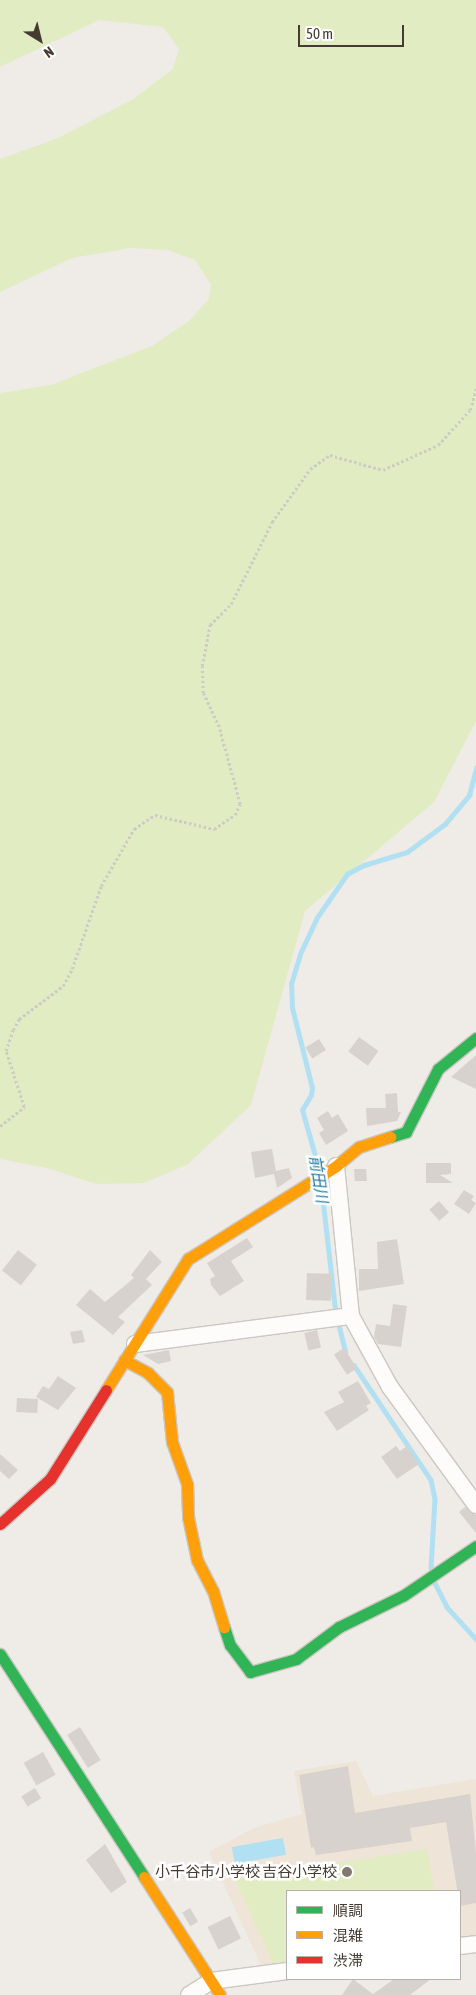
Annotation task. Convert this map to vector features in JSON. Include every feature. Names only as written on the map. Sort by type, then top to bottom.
[{"type":"street","points":[[0,1524],[50,1479],[188,1259],[336,1166],[359,1147],[406,1132],[438,1069],[476,1038]]},
{"type":"street","points":[[336,1166],[351,1316],[390,1387],[476,1505]]},
{"type":"street","points":[[135,1344],[351,1316]]},
{"type":"street","points":[[124,1360],[148,1373],[167,1392],[172,1442],[187,1484],[188,1517],[196,1560],[213,1591],[230,1645],[250,1672],[296,1659],[339,1627],[404,1595],[476,1546]]},
{"type":"street","points":[[0,1654],[216,1988]]},
{"type":"street","points":[[461,1946],[476,1944]]},
{"type":"street","points":[[190,1995],[286,1971]]},
{"type":"path","points":[[0,1126],[24,1107],[6,1051],[12,1030],[19,1019],[63,986],[72,969],[100,886],[134,829],[155,815],[214,829],[235,815],[240,804],[219,727],[212,718],[203,692],[202,666],[210,625],[231,604],[272,522],[310,469],[330,455],[383,470],[438,445],[470,410],[476,389]]},
{"type":"shaded area","name":"小千谷市小学校 吉谷小学校","points":[[356,1761],[373,1796],[476,1779],[476,1945],[461,1947],[461,1890],[286,1890],[286,1967],[263,1970],[209,1852],[254,1828],[302,1814],[294,1771]]},
{"type":"green space","points":[[0,0],[476,0],[476,721],[434,802],[305,911],[251,1105],[188,1164],[144,1183],[96,1184],[47,1168],[0,1159],[0,393],[51,385],[152,346],[189,321],[209,299],[211,285],[195,260],[168,250],[130,248],[72,258],[0,292],[0,159],[58,138],[132,100],[173,69],[179,49],[163,27],[99,20],[0,67]]},
{"type":"green space","points":[[427,1849],[434,1890],[286,1890],[286,1961],[273,1963],[235,1879]]},
{"type":"water","points":[[283,1838],[286,1855],[235,1864],[232,1847]]},
{"type":"building","points":[[359,1037],[378,1051],[368,1066],[348,1052]]},
{"type":"building","points":[[319,1039],[326,1050],[312,1059],[305,1047]]},
{"type":"building","points":[[476,1055],[476,1089],[451,1077]]},
{"type":"building","points":[[397,1093],[398,1112],[401,1112],[397,1121],[367,1126],[366,1108],[386,1108],[385,1094]]},
{"type":"building","points":[[328,1111],[332,1118],[338,1114],[348,1131],[326,1145],[319,1133],[324,1130],[317,1118]]},
{"type":"building","points":[[272,1149],[276,1171],[289,1168],[292,1178],[277,1188],[274,1174],[255,1178],[251,1152]]},
{"type":"building","points":[[426,1163],[451,1163],[451,1174],[440,1175],[453,1183],[426,1183]]},
{"type":"building","points":[[354,1169],[366,1169],[367,1181],[355,1181]]},
{"type":"building","points":[[464,1190],[474,1196],[471,1200],[476,1203],[469,1214],[454,1204]]},
{"type":"building","points":[[439,1201],[449,1212],[439,1221],[429,1210]]},
{"type":"building","points":[[247,1238],[253,1247],[231,1261],[244,1281],[220,1296],[211,1285],[210,1279],[215,1276],[207,1263]]},
{"type":"building","points":[[397,1239],[404,1284],[359,1291],[359,1269],[378,1269],[377,1242]]},
{"type":"building","points":[[18,1250],[37,1265],[21,1285],[2,1270]]},
{"type":"building","points":[[150,1250],[162,1262],[146,1279],[152,1285],[118,1317],[125,1322],[113,1335],[76,1305],[90,1289],[105,1302],[134,1278],[131,1275]]},
{"type":"building","points":[[307,1273],[332,1274],[331,1301],[306,1300]]},
{"type":"building","points":[[393,1304],[407,1306],[401,1347],[378,1344],[374,1337],[376,1324],[390,1326]]},
{"type":"building","points":[[82,1330],[85,1342],[73,1344],[70,1332]]},
{"type":"building","points":[[317,1330],[321,1348],[308,1350],[304,1333]]},
{"type":"building","points":[[344,1348],[357,1368],[347,1375],[334,1355]]},
{"type":"building","points":[[169,1350],[171,1361],[158,1364],[143,1355]]},
{"type":"building","points":[[58,1376],[76,1388],[58,1410],[36,1397],[43,1386],[49,1389]]},
{"type":"building","points":[[358,1381],[371,1403],[366,1406],[369,1410],[337,1431],[324,1412],[344,1402],[338,1392]]},
{"type":"building","points":[[17,1398],[38,1399],[37,1413],[16,1412]]},
{"type":"building","points":[[396,1446],[400,1451],[407,1446],[419,1464],[397,1479],[381,1457]]},
{"type":"building","points":[[0,1454],[18,1470],[9,1479],[0,1471]]},
{"type":"building","points":[[465,1507],[476,1515],[476,1533],[459,1512]]},
{"type":"building","points":[[80,1727],[101,1760],[88,1768],[67,1735]]},
{"type":"building","points":[[43,1752],[56,1775],[36,1785],[24,1763]]},
{"type":"building","points":[[348,1766],[355,1813],[470,1794],[476,1853],[476,1903],[461,1906],[461,1890],[457,1890],[446,1822],[410,1828],[412,1841],[316,1855],[314,1847],[311,1848],[299,1775]]},
{"type":"building","points":[[35,1788],[41,1798],[27,1807],[21,1796]]},
{"type":"building","points":[[105,1844],[127,1882],[111,1893],[86,1860]]},
{"type":"building","points":[[190,1908],[198,1922],[190,1926],[182,1912]]},
{"type":"building","points":[[230,1916],[241,1938],[218,1949],[208,1927]]},
{"type":"building","points":[[352,1980],[373,1994],[393,1980],[430,1980],[410,1995],[342,1995]]},
{"type":"waterway","name":"前田川","points":[[319,1170],[302,1110],[311,1095],[312,1088],[292,1008],[291,984],[300,954],[316,919],[347,874],[364,865],[407,852],[445,824],[469,795],[476,768]]},
{"type":"waterway","name":"前田川","points":[[321,1182],[336,1314]]},
{"type":"waterway","name":"前田川","points":[[338,1321],[346,1352]]},
{"type":"waterway","name":"前田川","points":[[354,1365],[431,1480],[435,1499],[431,1568]]},
{"type":"waterway","name":"前田川","points":[[435,1583],[447,1607],[476,1639]]},
{"type":"traffic: fast","points":[[390,1137],[406,1132],[438,1069],[476,1038]]},
{"type":"traffic: fast","points":[[224,1627],[230,1645],[250,1672],[296,1659],[339,1627],[404,1595],[476,1546]]},
{"type":"traffic: fast","points":[[0,1654],[144,1877]]},
{"type":"traffic: slow","points":[[106,1390],[188,1259],[336,1166],[359,1147],[390,1137]]},
{"type":"traffic: slow","points":[[124,1360],[148,1373],[167,1392],[172,1442],[187,1484],[188,1517],[197,1560],[213,1591],[224,1627]]},
{"type":"traffic: slow","points":[[144,1877],[220,1995]]},
{"type":"traffic: jam","points":[[0,1524],[50,1479],[106,1390]]},
{"type":"place","name":"小千谷市小学校 吉谷小学校","points":[[347,1872]]}]
